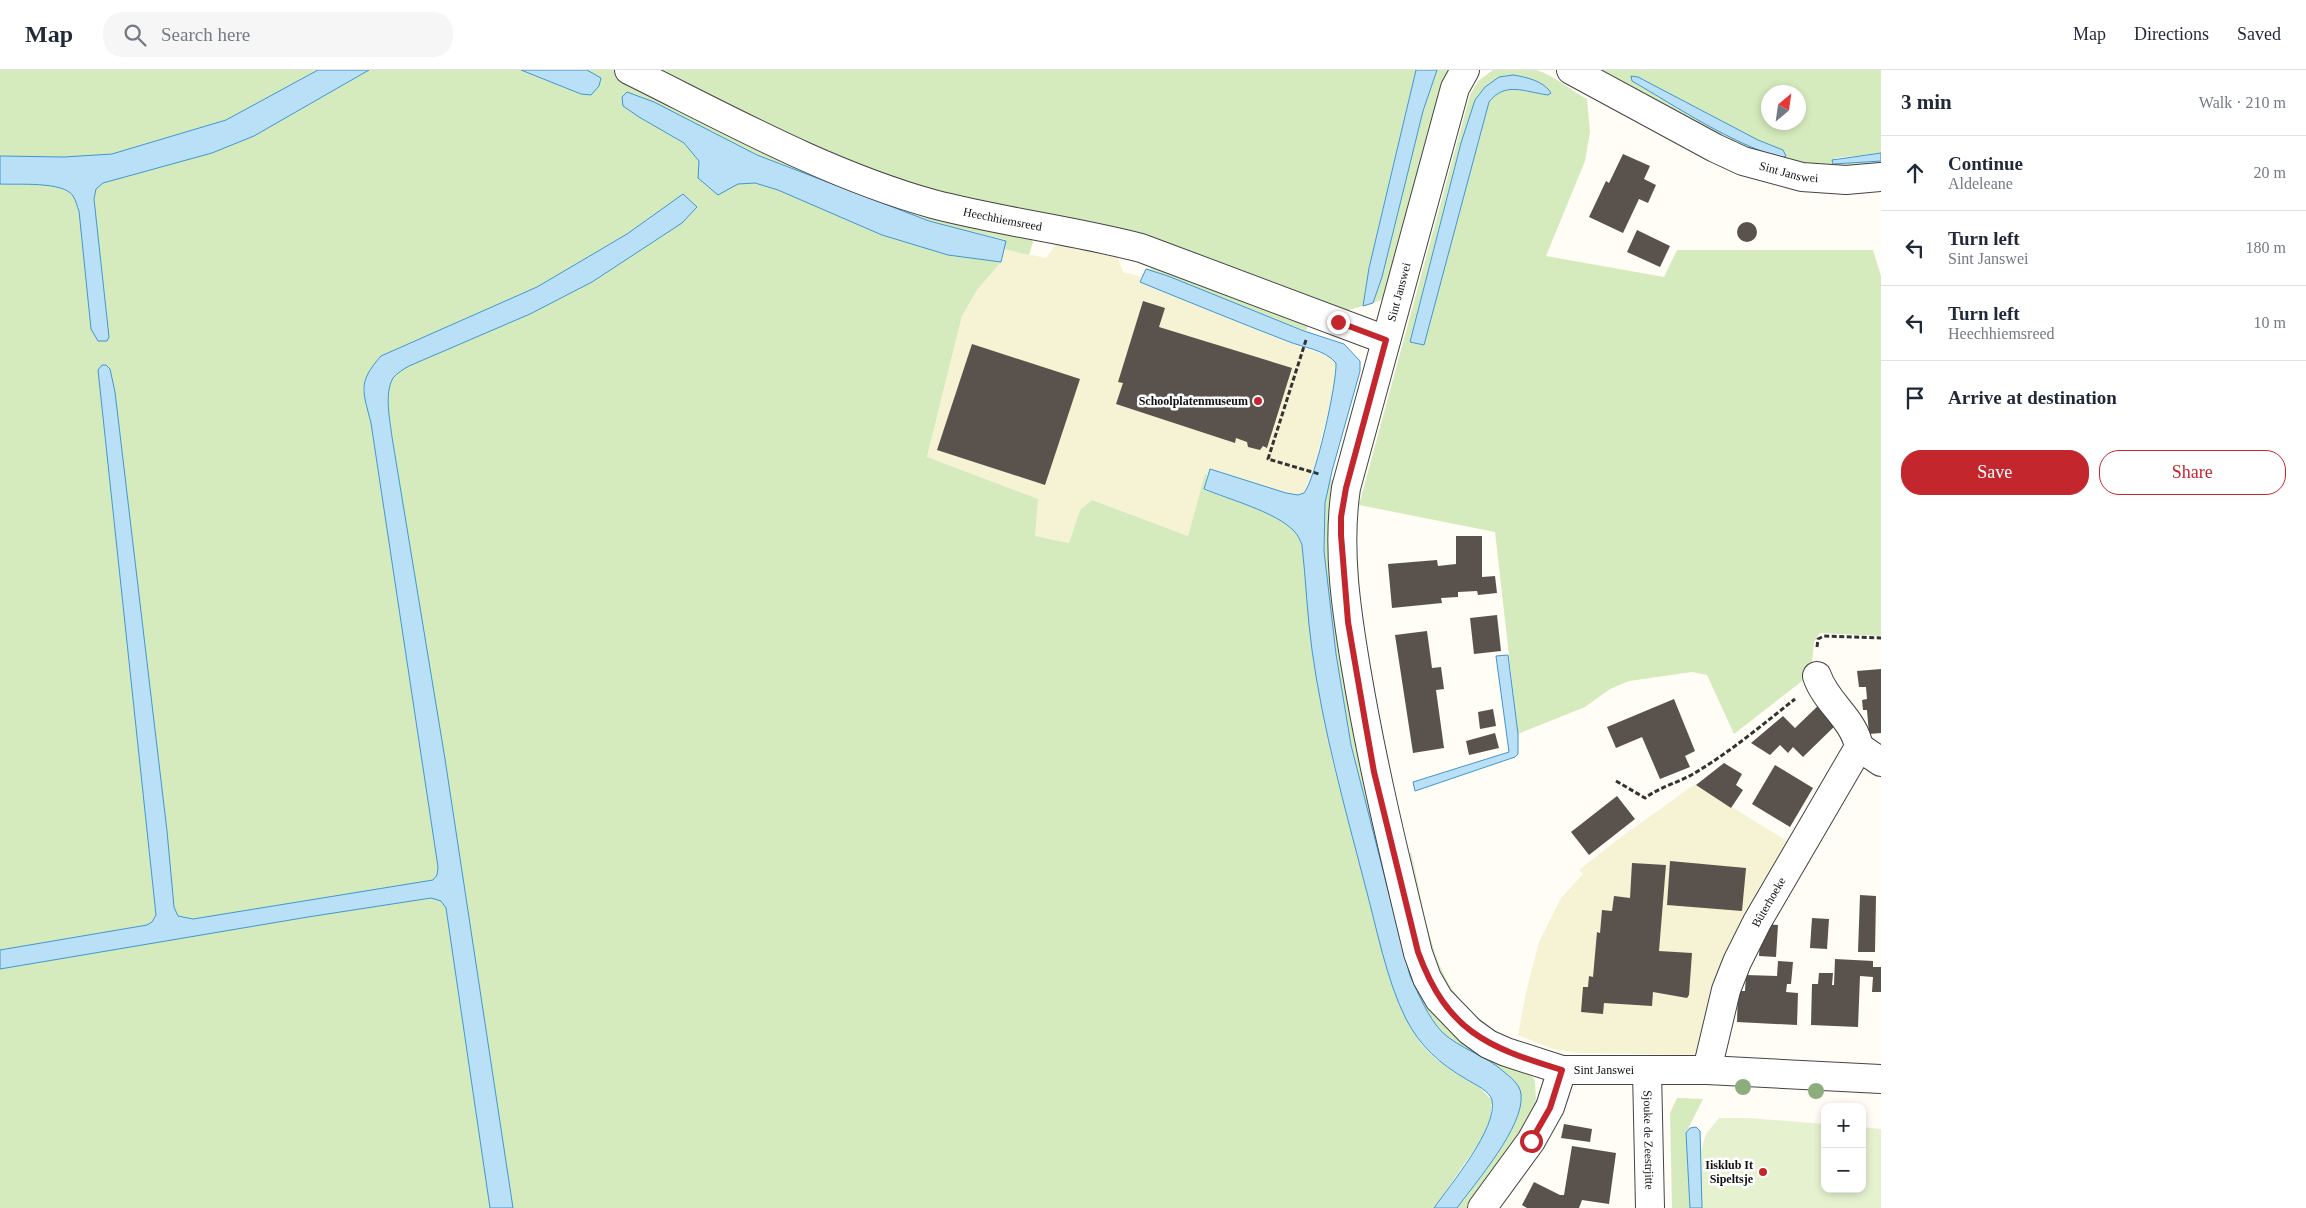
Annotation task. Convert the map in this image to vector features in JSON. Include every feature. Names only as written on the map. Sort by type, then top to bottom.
[{"type":"street","name":"Heechhiemsreed","points":[[629,70],[783,148],[885,189],[959,210],[1111,240],[1141,248],[1386,340]]},
{"type":"street","name":"Sint Janswei","points":[[1465,70],[1455,88],[1346,488],[1341,517],[1348,622],[1373,766],[1418,952],[1427,978],[1439,999],[1470,1031],[1488,1044],[1506,1052],[1562,1070],[1707,1070],[1881,1079]]},
{"type":"street","name":"Sint Janswei","points":[[1570,70],[1715,148],[1743,161],[1802,177],[1846,180],[1881,177]]},
{"type":"street","name":"Bûterhoeke","points":[[1707,1070],[1726,990],[1737,962],[1757,922],[1870,755],[1852,727],[1822,688],[1817,676]]},
{"type":"street","points":[[1482,1208],[1531,1141],[1550,1108],[1562,1070]]},
{"type":"street","name":"Sjouke de Zeestrjitte","points":[[1647,1071],[1650,1208]]},
{"type":"path","points":[[1299,359],[1268,459],[1311,471]]},
{"type":"path","points":[[1817,676],[1817,647],[1821,637],[1881,638]]},
{"type":"path","points":[[1616,781],[1645,798],[1658,789],[1692,774],[1745,738],[1779,711]]},
{"type":"shaded area","points":[[1058,242],[1116,252],[1123,272],[1142,277],[1140,282],[1290,343],[1331,357],[1336,362],[1332,398],[1315,463],[1304,493],[1298,495],[1286,493],[1210,469],[1207,475],[1205,475],[1188,536],[1092,500],[1080,510],[1069,543],[1035,536],[927,458],[962,316],[977,290],[1001,262],[1004,249],[1046,258]]},
{"type":"shaded area","points":[[1695,784],[1795,846],[1701,1055],[1578,1053],[1553,1049],[1518,1035],[1526,992],[1539,942],[1561,898],[1583,874],[1579,870]]},
{"type":"green space","points":[[0,70],[318,70],[226,120],[112,154],[64,157],[0,156]]},
{"type":"green space","points":[[369,70],[521,70],[581,94],[591,95],[599,86],[601,78],[587,70],[613,70],[652,89],[1026,231],[1033,242],[1029,255],[1004,249],[1006,240],[929,221],[757,155],[654,103],[627,92],[639,117],[684,143],[699,161],[699,172],[738,184],[755,183],[778,190],[948,255],[1001,262],[977,290],[962,316],[927,457],[1038,499],[1035,536],[1069,543],[1080,510],[1092,500],[1188,536],[1205,474],[1207,475],[1204,490],[1264,512],[1286,524],[1297,534],[1302,545],[1312,651],[1333,763],[1385,962],[1406,1018],[1422,1045],[1436,1059],[1455,1073],[1477,1085],[1492,1100],[1490,1120],[1483,1137],[1434,1208],[513,1208],[445,759],[392,437],[388,407],[390,384],[393,378],[409,366],[530,314],[592,282],[683,194],[627,234],[537,287],[381,356],[363,389],[371,423],[438,867],[437,875],[433,880],[193,919],[178,916],[174,907],[167,831],[115,392],[110,369],[102,365],[98,370],[156,915],[152,922],[147,925],[0,950],[0,184],[50,186],[68,191],[73,196],[79,211],[109,337],[94,199],[96,189],[103,183],[212,153],[254,136]]},
{"type":"green space","points":[[648,70],[1416,70],[1369,268],[1363,306],[1338,313],[907,184],[797,142]]},
{"type":"green space","points":[[1437,70],[1453,70],[1387,298],[1373,303],[1382,277],[1423,111]]},
{"type":"green space","points":[[1493,70],[1536,70],[1556,79],[1587,99],[1590,132],[1585,161],[1546,256],[1664,277],[1677,250],[1873,250],[1881,276],[1881,636],[1820,633],[1814,642],[1811,674],[1734,734],[1707,675],[1692,672],[1629,681],[1610,689],[1585,707],[1518,734],[1495,532],[1359,505],[1470,95],[1478,81]],"holes":[[[1499,77],[1548,95],[1523,90],[1509,90],[1495,96],[1489,102],[1424,345],[1410,342],[1461,143]]]},
{"type":"green space","points":[[1597,70],[1881,70],[1881,153],[1836,158],[1832,162],[1881,161],[1881,170],[1768,161]],"holes":[[[1634,76],[1758,140],[1783,150],[1776,156],[1742,142],[1632,81]]]},
{"type":"green space","points":[[1171,266],[1308,326],[1306,331],[1146,269]]},
{"type":"green space","points":[[1330,479],[1339,482],[1410,953],[1529,1071],[1535,1081],[1536,1103],[1532,1124],[1473,1208],[1457,1208],[1510,1133],[1501,1069],[1462,1048],[1441,1031],[1420,998],[1410,976],[1351,745],[1336,654],[1324,551],[1325,504]]},
{"type":"green space","points":[[1411,852],[1427,925],[1438,961],[1454,992],[1465,1006],[1487,1025],[1488,1027],[1485,1029],[1437,978],[1404,859]]},
{"type":"green space","points":[[432,898],[441,901],[446,908],[490,1208],[0,1208],[0,969]]},
{"type":"green space","points":[[1677,1098],[1703,1099],[1686,1133],[1690,1208],[1672,1208],[1670,1113]]},
{"type":"green space","name":"Iisklub It Sipeltsje","points":[[1719,1118],[1748,1118],[1821,1124],[1821,1193],[1866,1193],[1866,1127],[1881,1129],[1881,1208],[1702,1208],[1700,1154],[1706,1134]]},
{"type":"water","points":[[318,70],[369,70],[254,136],[212,153],[103,183],[96,189],[94,199],[109,337],[107,341],[98,341],[91,329],[79,211],[74,198],[68,191],[50,186],[0,184],[0,156],[64,157],[112,154],[226,120]]},
{"type":"water","points":[[521,70],[587,70],[601,78],[599,86],[591,95],[581,94]]},
{"type":"water","points":[[1416,70],[1437,70],[1423,111],[1382,277],[1373,303],[1363,306],[1369,268]]},
{"type":"water","points":[[1513,75],[1529,78],[1544,85],[1551,93],[1548,95],[1523,90],[1509,90],[1495,96],[1489,102],[1424,345],[1410,342],[1461,143],[1475,100],[1485,87],[1499,77]]},
{"type":"water","points":[[1631,76],[1638,77],[1758,140],[1783,150],[1786,156],[1782,158],[1763,152],[1724,134],[1632,81]]},
{"type":"water","points":[[627,92],[654,102],[757,155],[929,221],[1006,241],[1001,262],[948,255],[882,235],[778,190],[755,183],[738,184],[718,195],[698,178],[699,161],[684,143],[623,106],[622,97]]},
{"type":"water","points":[[1881,153],[1881,161],[1833,164],[1832,160]]},
{"type":"water","points":[[683,194],[697,207],[682,223],[592,282],[530,314],[409,366],[393,378],[390,384],[388,407],[392,437],[445,759],[513,1208],[490,1208],[446,908],[441,901],[431,898],[0,969],[0,950],[147,925],[152,922],[156,915],[98,370],[102,365],[106,365],[110,369],[115,392],[167,831],[174,907],[178,916],[193,919],[433,880],[437,875],[438,867],[371,423],[364,395],[365,381],[373,365],[381,356],[537,287],[627,234]]},
{"type":"water","points":[[1146,269],[1168,276],[1304,331],[1344,344],[1360,361],[1360,371],[1325,503],[1324,551],[1336,654],[1351,745],[1410,976],[1420,998],[1432,1020],[1442,1032],[1457,1043],[1496,1065],[1514,1081],[1519,1087],[1521,1094],[1520,1107],[1507,1138],[1457,1208],[1434,1208],[1481,1140],[1492,1112],[1492,1100],[1485,1091],[1448,1067],[1424,1046],[1406,1019],[1393,987],[1382,954],[1342,798],[1322,710],[1310,637],[1302,545],[1294,531],[1276,518],[1204,489],[1210,469],[1286,493],[1298,495],[1304,493],[1320,451],[1333,390],[1336,363],[1320,352],[1287,341],[1140,282]]},
{"type":"water","points":[[1508,655],[1518,734],[1518,754],[1515,757],[1415,791],[1413,782],[1509,752],[1496,656]]},
{"type":"water","points":[[1696,1127],[1700,1131],[1702,1208],[1690,1208],[1686,1133],[1690,1128]]},
{"type":"building","points":[[1623,154],[1650,166],[1644,179],[1656,185],[1648,203],[1639,199],[1623,233],[1589,217],[1606,181],[1609,183]]},
{"type":"building","points":[[1747,222],[1754,225],[1757,232],[1754,239],[1747,242],[1740,239],[1737,232],[1740,225]]},
{"type":"building","points":[[1637,230],[1670,246],[1660,267],[1627,252]]},
{"type":"building","points":[[1143,301],[1165,308],[1159,327],[1292,368],[1267,448],[1263,446],[1260,450],[1248,447],[1247,442],[1236,438],[1235,443],[1116,404],[1123,383],[1118,382]]},
{"type":"building","points":[[972,344],[1080,379],[1045,485],[937,450]]},
{"type":"building","points":[[1456,536],[1482,536],[1482,577],[1495,576],[1497,593],[1478,595],[1477,591],[1458,592],[1458,597],[1441,598],[1442,603],[1392,608],[1388,564],[1437,560],[1438,566],[1456,564]]},
{"type":"building","points":[[1497,615],[1501,651],[1474,654],[1470,618]]},
{"type":"building","points":[[1427,631],[1432,668],[1441,667],[1444,689],[1436,690],[1444,748],[1413,753],[1395,635]]},
{"type":"building","points":[[1881,669],[1881,733],[1869,734],[1867,710],[1863,710],[1862,700],[1867,699],[1866,687],[1859,687],[1857,671]]},
{"type":"building","points":[[1674,699],[1695,751],[1685,756],[1690,767],[1660,779],[1642,737],[1616,748],[1607,727]]},
{"type":"building","points":[[1822,702],[1840,721],[1803,757],[1793,747],[1788,753],[1780,745],[1770,755],[1751,743],[1783,716],[1795,728]]},
{"type":"building","points":[[1493,709],[1496,726],[1480,729],[1478,712]]},
{"type":"building","points":[[1495,733],[1499,748],[1469,755],[1466,741]]},
{"type":"building","points":[[1724,763],[1742,774],[1736,785],[1743,790],[1731,808],[1696,785]]},
{"type":"building","points":[[1775,765],[1813,788],[1790,827],[1752,804]]},
{"type":"building","points":[[1617,796],[1635,819],[1589,855],[1571,832]]},
{"type":"building","points":[[1670,861],[1746,868],[1742,911],[1667,905]]},
{"type":"building","points":[[1632,863],[1666,865],[1659,951],[1692,953],[1689,995],[1687,998],[1653,992],[1652,1006],[1604,1003],[1603,1014],[1581,1012],[1583,987],[1588,987],[1589,976],[1593,977],[1597,932],[1600,933],[1602,910],[1612,911],[1614,896],[1630,898]]},
{"type":"building","points":[[1860,895],[1876,896],[1875,952],[1858,952]]},
{"type":"building","points":[[1812,918],[1829,919],[1827,949],[1810,948]]},
{"type":"building","points":[[1761,924],[1778,925],[1776,957],[1759,956]]},
{"type":"building","points":[[1835,959],[1873,961],[1873,967],[1881,967],[1881,992],[1872,992],[1873,977],[1860,976],[1858,1027],[1811,1025],[1812,984],[1818,984],[1819,973],[1833,973],[1832,985],[1834,985]]},
{"type":"building","points":[[1778,961],[1793,962],[1791,984],[1787,984],[1786,992],[1798,993],[1797,1025],[1737,1022],[1738,991],[1745,991],[1746,975],[1777,976]]},
{"type":"building","points":[[1564,1124],[1592,1129],[1590,1142],[1561,1138]]},
{"type":"building","points":[[1572,1146],[1616,1153],[1609,1204],[1582,1200],[1579,1208],[1527,1208],[1522,1205],[1534,1182],[1560,1195],[1564,1195]]},
{"type":"place","name":"Schoolplatenmuseum","points":[[1258,401]]},
{"type":"place","name":"Iisklub It Sipeltsje","points":[[1763,1172]]},
{"type":"route","points":[[1338,322],[1386,340],[1346,488],[1341,517],[1348,622],[1374,772],[1418,952],[1427,978],[1439,999],[1451,1014],[1488,1044],[1531,1061],[1562,1070],[1550,1108],[1531,1141]]}]
